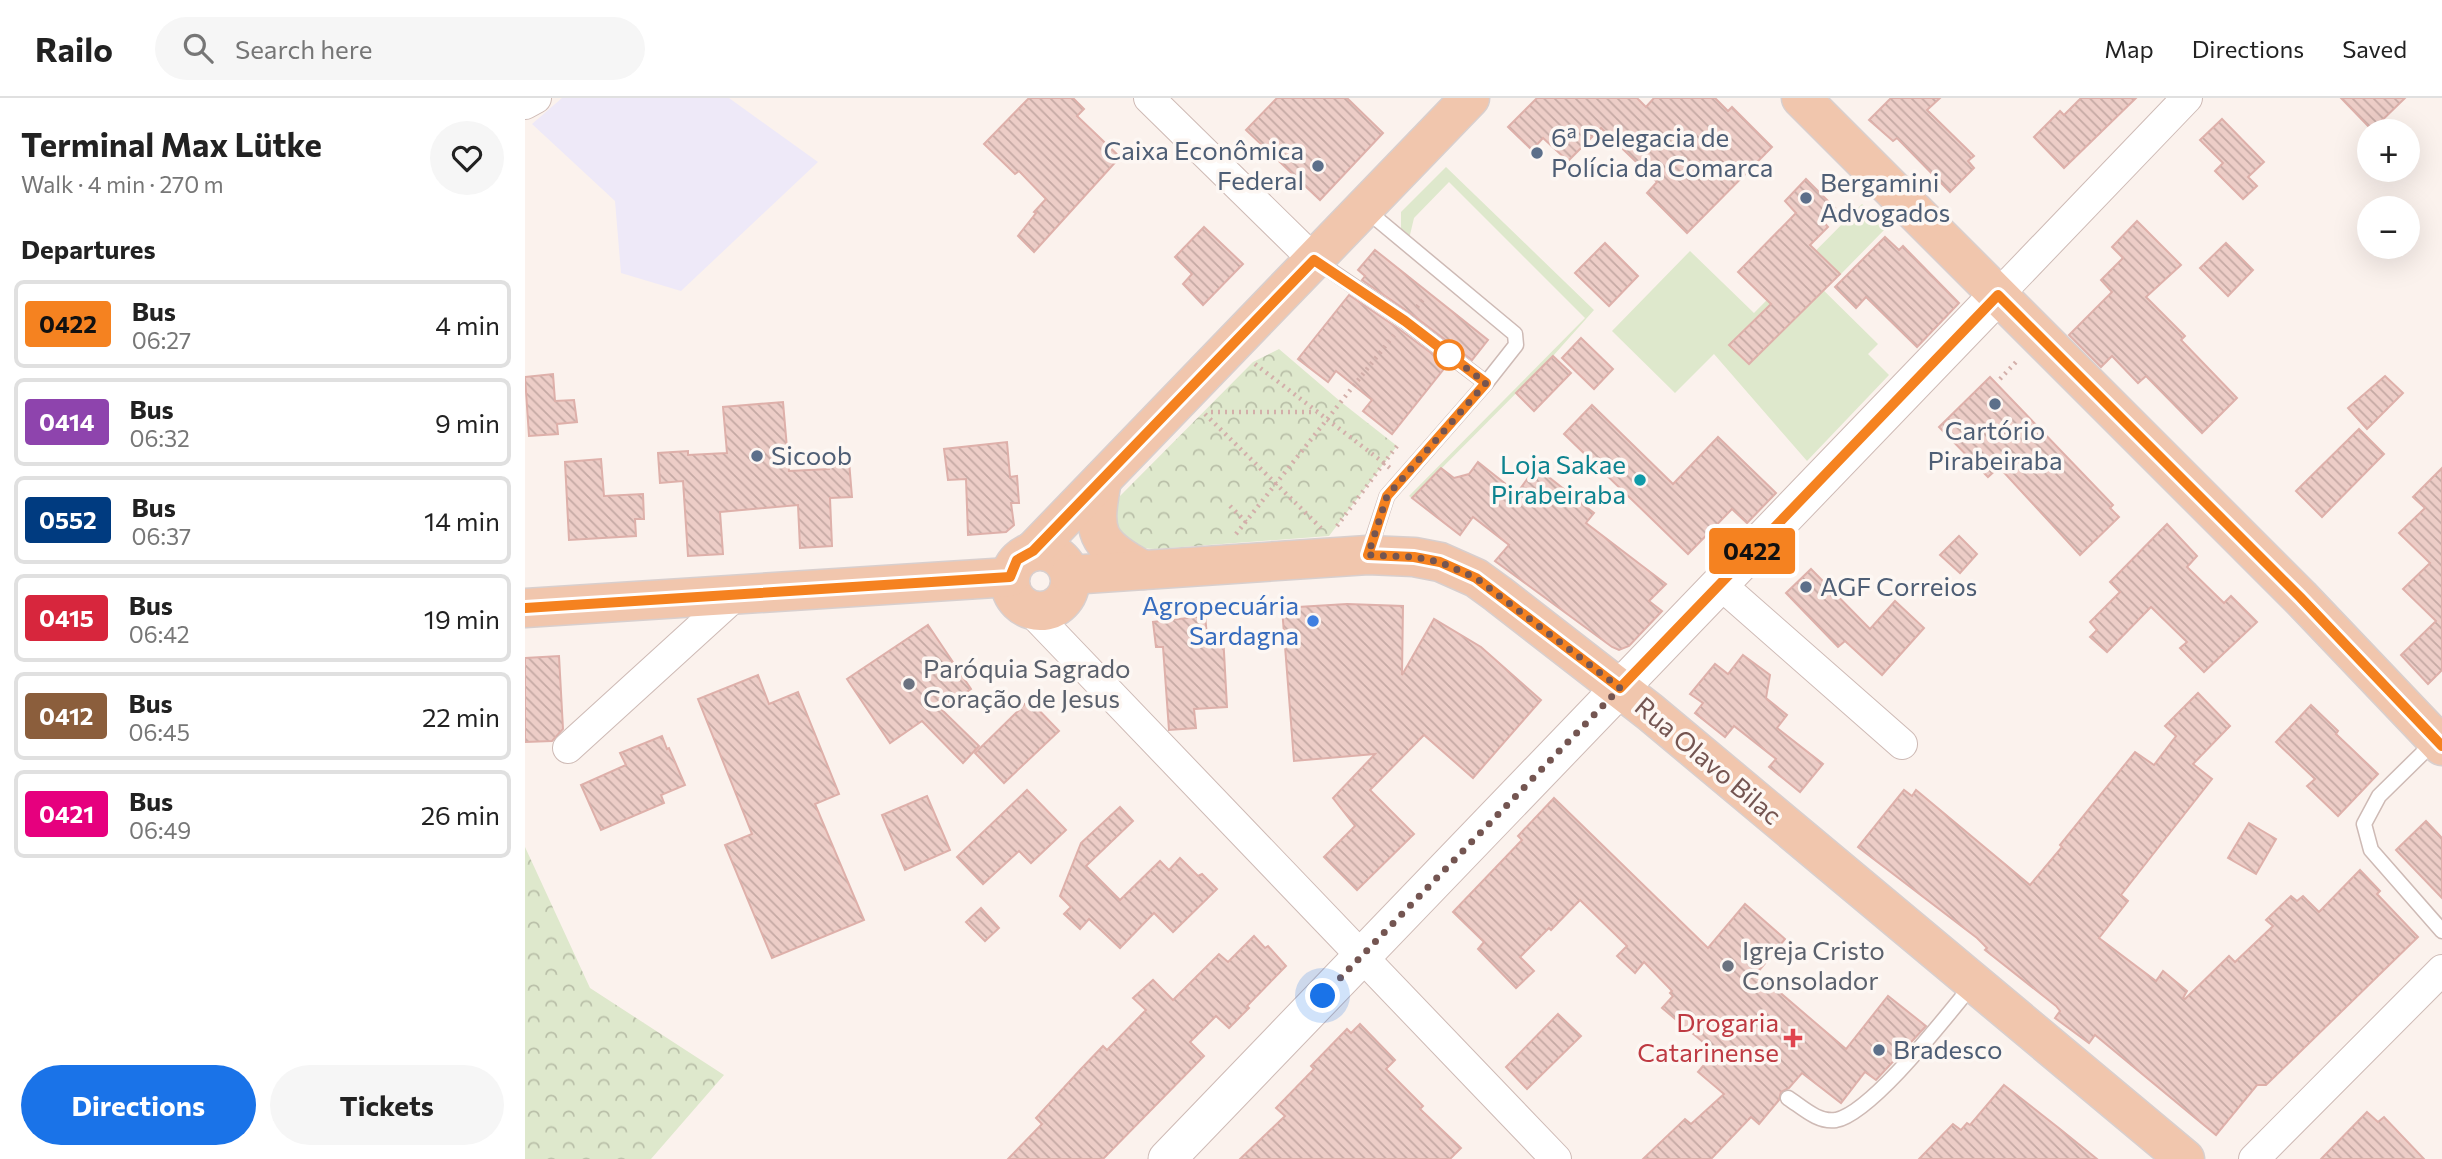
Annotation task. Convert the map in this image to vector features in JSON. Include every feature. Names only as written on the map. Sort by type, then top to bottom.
[{"type":"main road","points":[[525,608],[736,595],[1021,564],[1052,553],[1067,566],[1070,584],[1063,601],[1048,610],[1029,609],[1014,597],[1010,587],[1021,564],[1469,98]]},
{"type":"main road","points":[[1801,98],[2300,597],[2439,743]]},
{"type":"main road","points":[[1102,480],[1095,516],[1100,535],[1118,556],[1143,570]]},
{"type":"main road","name":"Rua Olavo Bilac","points":[[1070,575],[1368,555],[1414,557],[1440,562],[1476,578],[1620,688],[2185,1159]]},
{"type":"street","points":[[525,104],[537,98]]},
{"type":"street","points":[[1149,98],[1314,260]]},
{"type":"street","points":[[1168,1158],[2187,98]]},
{"type":"street","points":[[1720,584],[1902,744]]},
{"type":"street","points":[[568,748],[736,595]]},
{"type":"street","points":[[1029,609],[1556,1159]]},
{"type":"street","points":[[2254,1159],[2442,970]]},
{"type":"lane","points":[[1364,208],[1515,334],[1516,345],[1387,496],[1368,555]]},
{"type":"lane","points":[[1314,260],[1405,321],[1486,383]]},
{"type":"lane","points":[[2439,743],[2378,796],[2364,824],[2371,850],[2442,931]]},
{"type":"lane","points":[[1788,1098],[1819,1118],[1834,1121],[1849,1115],[1882,1089],[1974,982]]},
{"type":"path","points":[[1229,543],[1425,297]]},
{"type":"path","points":[[1244,370],[1253,362],[1403,478]]},
{"type":"path","points":[[2000,379],[2016,362]]},
{"type":"path","points":[[1203,412],[1211,404]]},
{"type":"path","points":[[1203,412],[1318,412]]},
{"type":"path","points":[[1203,412],[1329,536],[1397,446]]},
{"type":"path","points":[[1230,506],[1246,522]]},
{"type":"shaded area","points":[[562,98],[729,98],[818,162],[681,291],[621,273],[615,201],[532,124]]},
{"type":"green space","points":[[1446,167],[1594,310],[1553,356],[1412,498],[1409,496],[1585,318],[1449,182],[1414,218],[1409,239],[1401,230],[1401,212]]},
{"type":"green space","points":[[1862,204],[1886,228],[1840,275],[1822,257],[1806,273],[1878,344],[1868,354],[1889,375],[1807,461],[1714,354],[1675,393],[1612,331],[1690,251],[1754,313]]},
{"type":"green space","points":[[1279,349],[1397,446],[1329,536],[1155,549],[1142,548],[1124,541],[1115,528],[1120,496],[1253,362]]},
{"type":"green space","points":[[525,847],[590,988],[724,1075],[651,1159],[525,1159]]},
{"type":"building","points":[[1029,98],[1073,98],[1084,109],[1077,116],[1120,157],[1034,252],[1018,236],[1046,199],[1019,171],[1015,174],[984,144]]},
{"type":"building","name":"Caixa Econômica Federal","points":[[1277,98],[1347,98],[1383,133],[1320,200],[1246,130]]},
{"type":"building","points":[[1537,98],[1637,98],[1646,107],[1654,98],[1715,98],[1728,111],[1732,107],[1772,147],[1687,233],[1647,193],[1657,182],[1601,128],[1568,161],[1543,138],[1532,150],[1508,127]]},
{"type":"building","points":[[1891,98],[1940,98],[1927,110],[1974,156],[1968,161],[1974,168],[1950,192],[1897,138],[1893,141],[1869,120]]},
{"type":"building","points":[[2081,98],[2136,98],[2064,168],[2034,137],[2060,111],[2064,115]]},
{"type":"building","points":[[2341,98],[2405,98],[2383,119],[2361,119]]},
{"type":"building","points":[[2222,119],[2264,162],[2248,177],[2257,186],[2243,199],[2215,171],[2223,163],[2200,140]]},
{"type":"building","points":[[1806,179],[1835,208],[1822,220],[1828,227],[1810,245],[1840,274],[1749,364],[1729,345],[1771,304],[1738,272],[1796,213],[1785,201]]},
{"type":"building","points":[[2137,221],[2181,265],[2146,297],[2185,336],[2181,340],[2237,398],[2202,433],[2146,376],[2138,383],[2112,356],[2101,367],[2069,335],[2112,292],[2101,280],[2123,258],[2112,247]]},
{"type":"building","points":[[1204,227],[1243,264],[1203,305],[1183,284],[1192,274],[1175,257]]},
{"type":"building","points":[[1885,237],[1899,250],[1903,246],[1959,303],[1917,347],[1866,297],[1856,308],[1835,287]]},
{"type":"building","points":[[1605,243],[1638,276],[1609,306],[1575,273]]},
{"type":"building","points":[[2226,243],[2253,270],[2228,296],[2200,268]]},
{"type":"building","points":[[1375,250],[1488,340],[1472,360],[1362,280],[1365,276],[1358,270]]},
{"type":"building","points":[[1349,295],[1447,365],[1392,434],[1363,411],[1372,400],[1336,371],[1328,382],[1298,359]]},
{"type":"building","points":[[1581,338],[1613,369],[1594,389],[1562,358]]},
{"type":"building","points":[[1553,356],[1571,373],[1534,411],[1516,393]]},
{"type":"building","points":[[553,374],[555,401],[574,400],[577,422],[557,424],[558,434],[529,436],[525,377]]},
{"type":"building","points":[[2385,376],[2403,393],[2367,429],[2348,408]]},
{"type":"building","points":[[1990,377],[2113,505],[2110,508],[2119,517],[2080,555],[1999,467],[1988,477],[1939,427]]},
{"type":"building","points":[[783,402],[789,471],[829,469],[829,462],[849,461],[852,497],[830,498],[832,546],[800,548],[798,505],[720,512],[723,554],[688,556],[683,481],[660,483],[658,453],[727,453],[723,407]]},
{"type":"building","points":[[1592,405],[1673,484],[1718,437],[1776,493],[1747,523],[1732,509],[1688,554],[1564,434]]},
{"type":"building","points":[[2359,429],[2384,454],[2322,517],[2296,491]]},
{"type":"building","points":[[1007,442],[1010,477],[1017,476],[1019,503],[1011,503],[1014,525],[1006,532],[968,535],[966,479],[948,480],[944,449]]},
{"type":"building","points":[[601,459],[604,496],[643,494],[644,519],[635,519],[636,536],[569,540],[565,462]]},
{"type":"building","points":[[1478,462],[1517,493],[1536,467],[1594,513],[1586,523],[1666,584],[1649,601],[1662,611],[1629,646],[1619,650],[1612,647],[1495,561],[1509,545],[1473,517],[1460,535],[1412,498],[1441,468],[1454,478],[1469,474]]},
{"type":"building","points":[[2442,468],[2442,670],[2428,684],[2401,655],[2436,621],[2403,589],[2430,563],[2399,533],[2425,508],[2413,497]]},
{"type":"building","points":[[2167,524],[2197,556],[2187,567],[2224,603],[2231,596],[2257,622],[2204,672],[2180,648],[2187,642],[2151,607],[2107,652],[2090,637],[2097,630],[2090,622],[2120,592],[2110,582]]},
{"type":"building","points":[[1959,536],[1977,554],[1960,573],[1940,555]]},
{"type":"building","points":[[1811,569],[1870,629],[1895,601],[1924,628],[1882,675],[1845,641],[1838,647],[1786,593]]},
{"type":"building","points":[[1347,604],[1403,606],[1402,675],[1434,619],[1481,647],[1541,700],[1473,778],[1424,735],[1370,790],[1414,834],[1357,890],[1324,857],[1355,826],[1333,798],[1375,754],[1294,761],[1282,608]]},
{"type":"building","points":[[1205,616],[1207,635],[1223,634],[1227,707],[1194,709],[1196,728],[1169,730],[1163,647],[1156,647],[1153,622]]},
{"type":"building","name":"Paróquia Sagrado Coração de Jesus","points":[[928,625],[971,689],[941,709],[979,746],[963,763],[922,721],[890,743],[847,679]]},
{"type":"building","points":[[1743,655],[1770,675],[1766,698],[1787,715],[1777,728],[1823,764],[1800,792],[1769,767],[1776,759],[1734,726],[1725,737],[1695,713],[1703,703],[1690,694],[1715,664],[1728,674]]},
{"type":"building","points":[[559,656],[563,729],[552,741],[525,742],[525,658]]},
{"type":"building","points":[[758,675],[769,704],[798,692],[839,794],[815,804],[864,920],[772,958],[725,845],[752,834],[698,699]]},
{"type":"building","points":[[2198,693],[2230,726],[2193,764],[2212,779],[2121,895],[2128,901],[2099,938],[2156,981],[2163,971],[2187,991],[2183,998],[2185,999],[2229,956],[2235,962],[2273,926],[2266,920],[2291,896],[2297,901],[2303,896],[2319,912],[2360,870],[2380,891],[2377,894],[2418,937],[2266,1085],[2257,1085],[2216,1135],[2095,1035],[2089,1043],[2055,1018],[2060,1011],[2056,1006],[1985,950],[1987,948],[1977,938],[1858,847],[1904,790],[1912,796],[1916,790],[2030,885],[2135,752],[2154,765],[2176,736],[2165,726]]},
{"type":"building","points":[[1029,700],[1059,731],[1004,783],[975,753]]},
{"type":"building","points":[[2311,705],[2338,731],[2336,734],[2378,774],[2338,816],[2307,786],[2315,779],[2276,742]]},
{"type":"building","points":[[662,736],[685,785],[661,795],[664,803],[601,830],[581,785],[626,765],[620,753]]},
{"type":"building","points":[[1027,790],[1066,830],[1031,863],[1019,851],[983,884],[957,857]]},
{"type":"building","points":[[927,796],[950,850],[905,870],[882,815]]},
{"type":"building","points":[[1554,798],[1708,948],[1745,904],[1785,939],[1757,973],[1846,1049],[1888,996],[1926,1026],[1876,1080],[1865,1072],[1841,1103],[1802,1073],[1789,1088],[1781,1092],[1779,1100],[1759,1124],[1751,1117],[1711,1159],[1643,1159],[1685,1119],[1691,1124],[1724,1094],[1698,1072],[1715,1052],[1662,1008],[1673,996],[1670,993],[1672,991],[1644,962],[1635,973],[1617,956],[1627,946],[1580,900],[1520,957],[1534,971],[1516,988],[1478,949],[1484,942],[1453,912],[1522,840],[1518,836]]},
{"type":"building","points":[[1120,807],[1133,821],[1086,866],[1120,900],[1160,861],[1169,870],[1180,858],[1198,876],[1202,874],[1217,889],[1173,932],[1154,913],[1120,948],[1089,919],[1080,929],[1064,914],[1071,907],[1060,896],[1081,843]]},
{"type":"building","points":[[2426,821],[2442,838],[2442,898],[2396,850]]},
{"type":"building","points":[[2249,823],[2276,839],[2256,874],[2228,858]]},
{"type":"building","points":[[981,908],[999,928],[985,941],[966,922]]},
{"type":"building","points":[[1254,936],[1265,948],[1268,946],[1286,966],[1229,1028],[1216,1016],[1190,1042],[1204,1056],[1103,1159],[1008,1159],[1042,1124],[1036,1118],[1080,1070],[1103,1046],[1107,1050],[1146,1010],[1133,998],[1153,980],[1173,1000],[1219,954],[1228,962]]},
{"type":"building","points":[[1558,1014],[1581,1036],[1527,1089],[1506,1067]]},
{"type":"building","points":[[1360,1024],[1395,1060],[1386,1069],[1423,1106],[1420,1109],[1461,1148],[1450,1159],[1240,1159],[1285,1116],[1276,1108],[1314,1069],[1311,1066],[1347,1029],[1351,1033]]},
{"type":"building","points":[[2004,1085],[2097,1159],[1919,1159],[1953,1124],[1961,1130],[1967,1123],[1970,1125]]},
{"type":"building","points":[[2367,1112],[2378,1122],[2384,1117],[2424,1159],[2321,1159]]},
{"type":"bus line","name":"0422","points":[[525,608],[1010,577],[1017,560],[1033,551],[1314,260],[1405,321],[1486,383],[1387,496],[1368,555],[1414,557],[1440,562],[1476,578],[1620,688],[1998,295],[2300,597],[2442,746]]},
{"type":"place","name":"6ª Delegacia de Polícia da Comarca","points":[[1537,153]]},
{"type":"place","name":"Caixa Econômica Federal","points":[[1318,166]]},
{"type":"place","name":"Bergamini Advogados","points":[[1806,198]]},
{"type":"place","name":"Cartório Pirabeiraba","points":[[1995,404]]},
{"type":"place","name":"Sicoob","points":[[757,456]]},
{"type":"place","name":"Loja Sakae Pirabeiraba","points":[[1640,480]]},
{"type":"place","name":"AGF Correios","points":[[1806,587]]},
{"type":"place","name":"Agropecuária Sardagna","points":[[1313,621]]},
{"type":"place","name":"Paróquia Sagrado Coração de Jesus","points":[[909,684]]},
{"type":"place","name":"Igreja Cristo Consolador","points":[[1728,966]]},
{"type":"place","name":"Drogaria Catarinense","points":[[1793,1038]]},
{"type":"place","name":"Bradesco","points":[[1879,1050]]},
{"type":"route","points":[[1323,996],[1620,688],[1476,578],[1440,562],[1414,557],[1368,555],[1387,496],[1486,383],[1445,352],[1449,355]]}]
